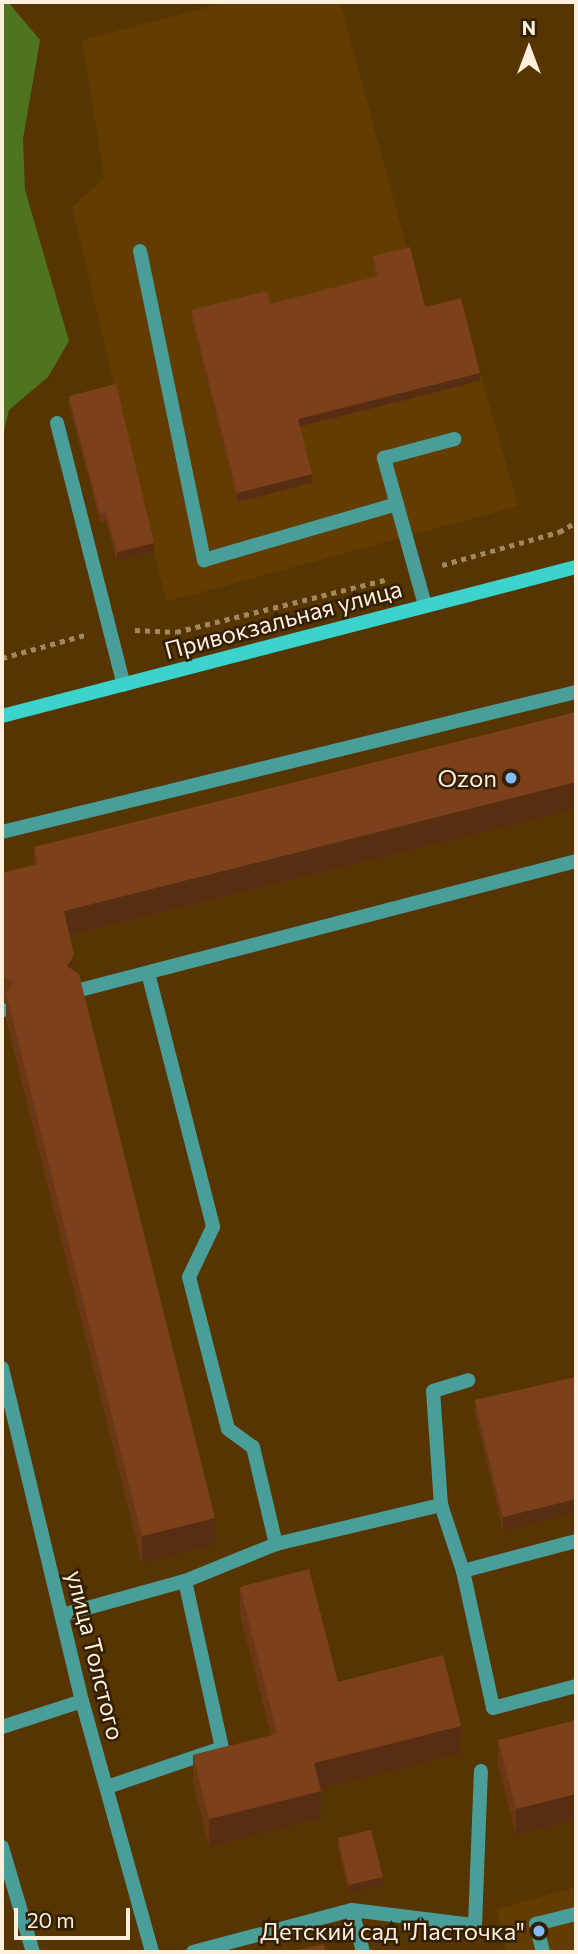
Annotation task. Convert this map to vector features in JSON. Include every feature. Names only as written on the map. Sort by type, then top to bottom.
[{"type":"main road","name":"Привокзальная улица","points":[[2,716],[576,567]]},
{"type":"street","points":[[140,251],[204,560],[397,504]]},
{"type":"street","points":[[57,423],[124,685]]},
{"type":"street","points":[[425,605],[384,458],[455,439]]},
{"type":"street","points":[[2,832],[576,692]]},
{"type":"street","points":[[76,991],[576,861]]},
{"type":"street","points":[[148,973],[213,1227],[189,1277],[228,1429],[253,1447],[276,1544]]},
{"type":"street","name":"улица Толстого","points":[[2,1368],[82,1701],[152,1952]]},
{"type":"street","points":[[468,1380],[433,1391],[441,1505],[463,1571],[493,1708],[576,1686]]},
{"type":"street","points":[[62,1615],[185,1581],[276,1544],[441,1505]]},
{"type":"street","points":[[463,1571],[576,1541]]},
{"type":"street","points":[[107,1787],[222,1748],[185,1581]]},
{"type":"street","points":[[2,1727],[82,1701]]},
{"type":"street","points":[[193,1952],[352,1910],[475,1925],[481,1771]]},
{"type":"street","points":[[2,1847],[33,1952]]},
{"type":"street","points":[[352,1910],[363,1952]]},
{"type":"street","points":[[543,1952],[536,1924],[576,1914]]},
{"type":"path","points":[[2,658],[108,629],[176,632],[416,572],[559,532],[576,522]]},
{"type":"shaded area","points":[[229,2],[340,2],[425,315],[461,306],[518,506],[166,602],[72,207],[104,178],[82,40]]},
{"type":"shaded area","name":"Детский сад \"Ласточка\"","points":[[576,1887],[576,1952],[506,1952],[496,1909]]},
{"type":"green space","points":[[2,2],[8,2],[40,40],[23,139],[25,190],[69,341],[48,377],[9,410],[2,439]]},
{"type":"building","points":[[410,247],[425,307],[461,298],[480,373],[298,419],[312,474],[237,493],[191,310],[267,291],[270,304],[378,276],[373,256]]},
{"type":"building","points":[[116,384],[154,543],[117,552],[106,512],[100,514],[69,396]]},
{"type":"building","points":[[576,712],[576,782],[64,911],[74,955],[67,966],[79,974],[215,1518],[142,1536],[6,993],[13,983],[2,975],[2,873],[38,864],[34,847]]},
{"type":"building","points":[[576,1377],[576,1499],[503,1517],[475,1400]]},
{"type":"building","points":[[309,1569],[338,1682],[443,1655],[461,1726],[314,1763],[321,1791],[209,1819],[193,1755],[277,1734],[240,1587]]},
{"type":"building","points":[[576,1720],[576,1794],[516,1809],[498,1740]]},
{"type":"building","points":[[371,1830],[383,1877],[349,1885],[338,1838]]},
{"type":"building","points":[[324,1944],[326,1952],[289,1952]]},
{"type":"place","name":"Ozon","points":[[511,778]]},
{"type":"place","name":"Детский сад \"Ласточка\"","points":[[539,1931]]}]
